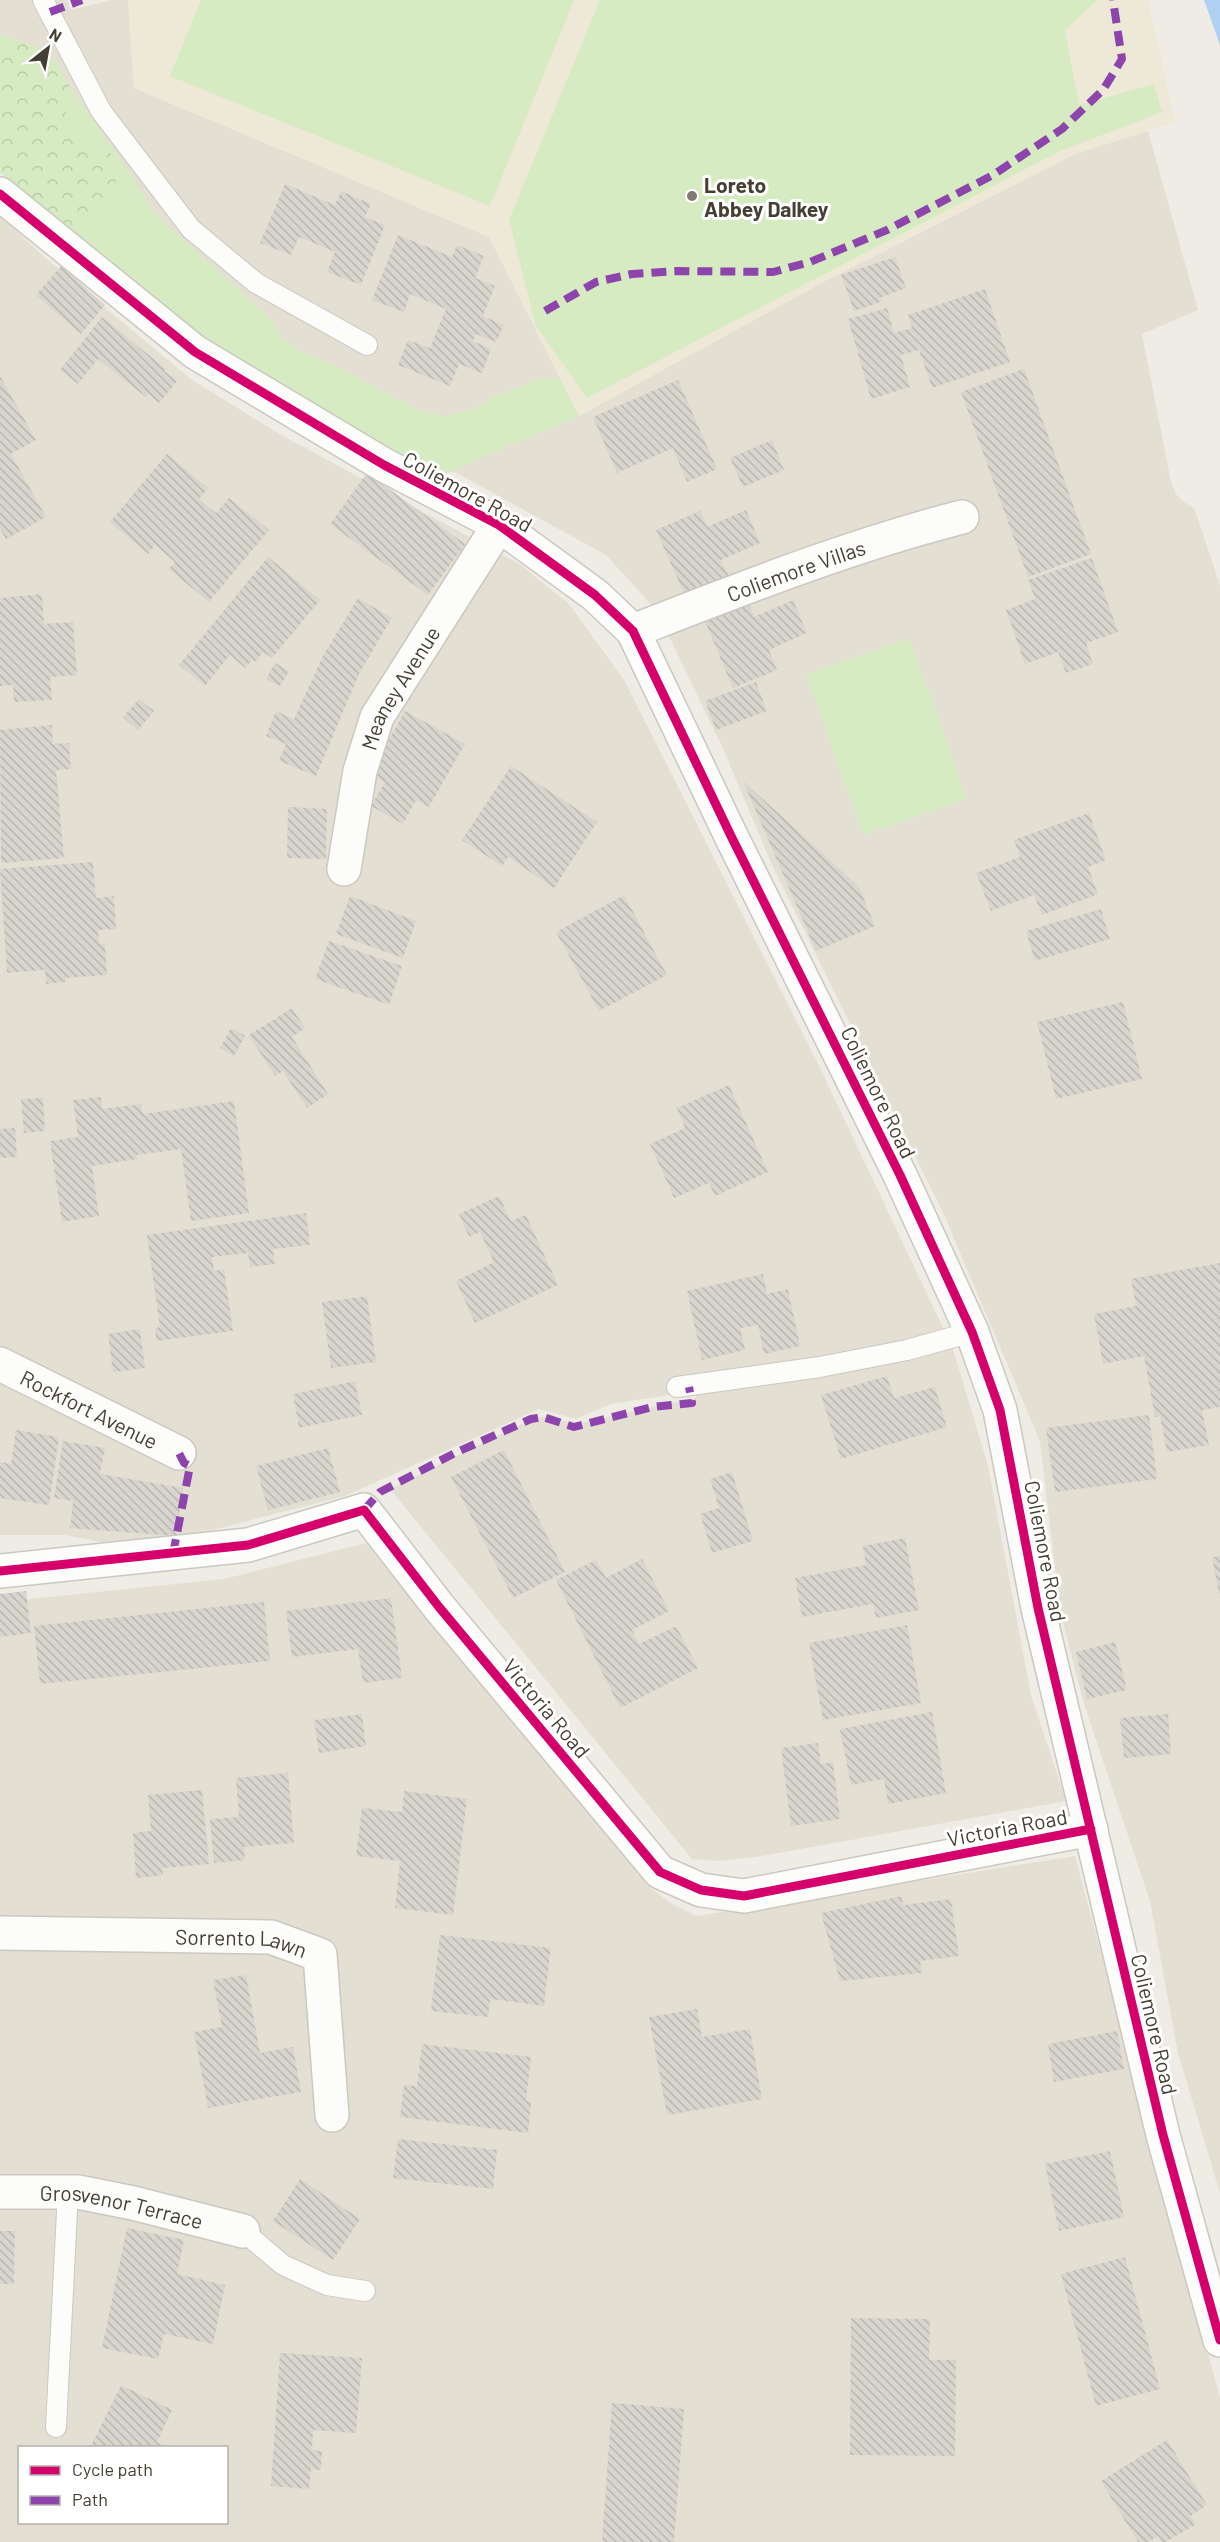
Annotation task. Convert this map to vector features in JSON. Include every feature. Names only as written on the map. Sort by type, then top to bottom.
[{"type":"street","name":"Coliemore Road","points":[[0,194],[195,352],[384,465],[499,525],[595,596],[633,631],[731,836],[900,1175],[972,1332],[1000,1410],[1038,1608],[1163,2135],[1220,2340]]},
{"type":"street","name":"Coliemore Villas","points":[[633,631],[838,554],[902,532],[962,517]]},
{"type":"street","name":"Meaney Avenue","points":[[344,869],[360,771],[377,717],[499,525]]},
{"type":"street","name":"Rockfort Avenue","points":[[0,1364],[179,1453]]},
{"type":"street","name":"Victoria Road","points":[[0,1571],[248,1545],[364,1510],[439,1607],[660,1872],[701,1890],[744,1896],[1091,1830]]},
{"type":"street","name":"Sorrento Lawn","points":[[0,1933],[271,1937],[320,1955],[332,2115]]},
{"type":"street","name":"Grosvenor Terrace","points":[[0,2192],[68,2192],[133,2203],[243,2231]]},
{"type":"lane","points":[[44,0],[101,111],[191,229],[256,283],[367,345]]},
{"type":"lane","points":[[677,1387],[820,1367],[907,1350],[972,1332]]},
{"type":"lane","points":[[56,2427],[68,2192]]},
{"type":"lane","points":[[243,2231],[283,2265],[327,2285],[365,2291]]},
{"type":"shaded area","points":[[0,0],[67,0],[71,10],[112,0],[128,0],[134,88],[489,237],[579,416],[827,280],[1075,154],[1148,131],[1198,310],[1142,334],[1171,482],[1176,494],[1194,508],[1220,585],[1220,2193],[1178,2053],[1150,1901],[1083,1701],[1060,1610],[1040,1441],[944,1215],[772,865],[724,751],[668,634],[650,603],[606,555],[453,471],[442,475],[90,246],[0,172]]},
{"type":"shaded area","name":"Loreto Abbey Dalkey","points":[[128,0],[1148,0],[1175,122],[1075,154],[827,280],[579,416],[489,237],[134,88]]},
{"type":"shaded area","points":[[0,216],[41,254],[192,380],[283,436],[521,565],[569,604],[624,680],[820,1068],[953,1349],[988,1466],[1031,1695],[1066,1801],[756,1857],[720,1861],[692,1859],[390,1489],[536,1417],[548,1417],[575,1424],[696,1398],[696,1391],[610,1404],[576,1419],[539,1409],[345,1496],[185,1537],[122,1546],[65,1535],[0,1535]]},
{"type":"shaded area","points":[[366,1543],[649,1887],[672,1904],[697,1916],[1075,1856],[1220,2398],[1220,2542],[0,2542],[0,1602],[224,1579]]},
{"type":"green space","points":[[201,0],[574,0],[490,206],[170,76]]},
{"type":"green space","name":"Loreto Abbey Dalkey","points":[[600,0],[1097,0],[1065,30],[1079,105],[1154,84],[1162,112],[1058,152],[587,398],[536,326],[509,220]]},
{"type":"green space","points":[[0,35],[43,49],[55,60],[69,86],[63,125],[80,140],[114,155],[117,197],[91,222],[65,226],[0,172]]},
{"type":"green space","points":[[69,86],[155,214],[271,319],[280,335],[302,352],[336,366],[420,411],[447,416],[472,410],[496,396],[539,379],[560,379],[579,416],[442,475],[339,424],[207,343],[65,226],[91,222],[101,148],[80,140],[63,125]]},
{"type":"green space","points":[[910,638],[967,799],[863,835],[806,674]]},
{"type":"water","points":[[1204,0],[1220,0],[1220,45]]},
{"type":"building","points":[[285,184],[335,205],[341,191],[371,204],[365,217],[385,225],[361,285],[327,272],[335,252],[299,237],[291,255],[260,243]]},
{"type":"building","points":[[398,235],[452,257],[457,245],[484,256],[475,278],[495,286],[483,316],[504,325],[496,342],[476,334],[473,341],[491,349],[482,373],[459,364],[450,386],[398,365],[408,340],[430,348],[446,309],[410,294],[404,312],[372,300]]},
{"type":"building","points":[[895,257],[906,288],[879,298],[881,302],[854,311],[841,275]]},
{"type":"building","points":[[61,266],[105,305],[81,334],[36,295]]},
{"type":"building","points":[[985,289],[1010,362],[932,388],[919,350],[901,355],[910,387],[871,399],[848,319],[887,308],[894,333],[912,328],[908,315]]},
{"type":"building","points":[[102,317],[166,369],[164,371],[177,381],[159,403],[148,394],[146,397],[98,359],[78,384],[60,370]]},
{"type":"building","points":[[1024,369],[1091,554],[1028,577],[961,392]]},
{"type":"building","points":[[0,376],[36,440],[11,454],[46,517],[6,539],[0,529]]},
{"type":"building","points":[[678,380],[717,469],[687,482],[673,448],[617,473],[593,417]]},
{"type":"building","points":[[772,440],[784,470],[743,487],[730,458]]},
{"type":"building","points":[[167,454],[208,488],[199,499],[216,513],[229,498],[269,530],[209,602],[169,569],[175,562],[155,545],[148,554],[110,522]]},
{"type":"building","points":[[367,473],[465,544],[428,595],[330,524]]},
{"type":"building","points":[[746,510],[760,543],[721,560],[730,579],[686,598],[656,530],[700,511],[707,527]]},
{"type":"building","points":[[268,557],[320,600],[272,658],[263,652],[255,662],[252,660],[245,668],[230,655],[205,686],[179,665]]},
{"type":"building","points":[[1092,558],[1118,632],[1086,643],[1093,664],[1066,673],[1058,652],[1025,664],[1006,610],[1035,599],[1028,580]]},
{"type":"building","points":[[42,594],[44,624],[73,622],[77,675],[50,677],[52,700],[14,702],[13,685],[0,686],[0,598]]},
{"type":"building","points":[[358,598],[392,618],[360,672],[316,776],[279,761],[286,744],[266,736],[276,711],[294,719],[323,656]]},
{"type":"building","points":[[793,600],[807,633],[769,650],[777,670],[733,688],[704,619],[748,601],[754,617]]},
{"type":"building","points":[[275,663],[289,671],[280,686],[266,679]]},
{"type":"building","points":[[756,682],[767,711],[716,730],[705,701]]},
{"type":"building","points":[[139,699],[154,711],[138,730],[123,717]]},
{"type":"building","points":[[405,711],[465,744],[429,807],[416,800],[403,824],[371,806],[385,782],[370,773]]},
{"type":"building","points":[[52,725],[53,744],[69,743],[71,769],[56,770],[64,858],[1,863],[0,730]]},
{"type":"building","points":[[511,766],[597,822],[554,888],[508,857],[502,866],[462,840]]},
{"type":"building","points":[[743,781],[859,887],[875,926],[816,951]]},
{"type":"building","points":[[288,807],[327,809],[326,859],[287,858]]},
{"type":"building","points":[[1089,813],[1106,860],[1088,867],[1098,894],[1042,915],[1034,895],[991,911],[976,873],[1020,857],[1014,840]]},
{"type":"building","points":[[93,862],[96,898],[114,896],[116,929],[98,930],[99,944],[105,944],[107,975],[65,978],[66,982],[46,984],[45,970],[7,973],[0,869]]},
{"type":"building","points":[[624,895],[667,975],[599,1011],[556,932]]},
{"type":"building","points":[[350,896],[416,921],[403,958],[336,934]]},
{"type":"building","points":[[1101,909],[1110,939],[1035,961],[1026,931]]},
{"type":"building","points":[[329,941],[402,966],[389,1005],[315,979]]},
{"type":"building","points":[[1123,1002],[1142,1079],[1056,1099],[1037,1022]]},
{"type":"building","points":[[292,1008],[305,1028],[292,1037],[328,1094],[307,1108],[283,1071],[275,1076],[249,1035]]},
{"type":"building","points":[[231,1028],[245,1036],[234,1056],[220,1048]]},
{"type":"building","points":[[729,1085],[768,1172],[715,1196],[709,1183],[674,1198],[650,1144],[685,1128],[677,1108]]},
{"type":"building","points":[[101,1097],[102,1109],[141,1104],[143,1114],[234,1101],[249,1213],[191,1221],[181,1149],[136,1155],[137,1159],[92,1166],[99,1216],[62,1222],[50,1141],[78,1137],[73,1100]]},
{"type":"building","points":[[43,1098],[45,1131],[24,1133],[21,1099]]},
{"type":"building","points":[[15,1128],[17,1157],[0,1158],[0,1129]]},
{"type":"building","points":[[499,1196],[511,1221],[526,1215],[558,1285],[475,1323],[456,1281],[494,1262],[480,1232],[469,1237],[459,1214]]},
{"type":"building","points":[[306,1213],[310,1245],[273,1249],[275,1264],[250,1267],[248,1253],[212,1257],[214,1271],[224,1269],[233,1331],[156,1341],[155,1328],[160,1327],[147,1235]]},
{"type":"building","points":[[1220,1263],[1220,1407],[1202,1410],[1209,1445],[1167,1452],[1160,1416],[1155,1417],[1144,1356],[1103,1364],[1094,1314],[1136,1306],[1131,1279]]},
{"type":"building","points":[[763,1274],[767,1294],[788,1289],[800,1346],[764,1354],[758,1325],[740,1328],[745,1350],[702,1360],[687,1291]]},
{"type":"building","points":[[367,1296],[376,1362],[331,1368],[322,1302]]},
{"type":"building","points":[[140,1329],[145,1368],[113,1372],[108,1334]]},
{"type":"building","points":[[887,1376],[894,1398],[935,1387],[947,1427],[841,1459],[821,1395]]},
{"type":"building","points":[[355,1381],[362,1415],[299,1428],[293,1394]]},
{"type":"building","points":[[1149,1415],[1157,1479],[1055,1492],[1046,1428]]},
{"type":"building","points":[[16,1430],[59,1437],[49,1505],[0,1498],[0,1462],[11,1464]]},
{"type":"building","points":[[63,1441],[105,1448],[100,1474],[183,1488],[176,1536],[70,1528],[73,1501],[54,1498]]},
{"type":"building","points":[[328,1448],[340,1492],[268,1510],[256,1466]]},
{"type":"building","points":[[504,1450],[565,1572],[513,1598],[451,1477]]},
{"type":"building","points":[[732,1472],[753,1541],[712,1553],[700,1514],[719,1508],[710,1479]]},
{"type":"building","points":[[905,1538],[919,1610],[876,1618],[873,1604],[802,1617],[795,1578],[866,1565],[863,1546]]},
{"type":"building","points":[[1220,1556],[1220,1594],[1219,1594],[1212,1557]]},
{"type":"building","points":[[642,1559],[669,1611],[632,1630],[639,1644],[676,1626],[698,1668],[620,1708],[556,1580],[596,1560],[606,1578]]},
{"type":"building","points":[[26,1591],[31,1633],[0,1637],[0,1594]]},
{"type":"building","points":[[391,1598],[402,1678],[363,1683],[358,1649],[292,1657],[286,1611]]},
{"type":"building","points":[[264,1602],[270,1661],[40,1684],[34,1626]]},
{"type":"building","points":[[907,1625],[921,1703],[823,1720],[809,1643]]},
{"type":"building","points":[[1115,1642],[1127,1690],[1087,1699],[1076,1652]]},
{"type":"building","points":[[932,1712],[946,1793],[888,1804],[884,1779],[851,1785],[840,1729]]},
{"type":"building","points":[[362,1714],[366,1746],[319,1753],[314,1720]]},
{"type":"building","points":[[1168,1714],[1171,1754],[1124,1758],[1120,1718]]},
{"type":"building","points":[[818,1743],[821,1764],[833,1762],[840,1819],[791,1826],[781,1748]]},
{"type":"building","points":[[288,1773],[294,1843],[244,1847],[245,1860],[214,1863],[210,1819],[239,1817],[236,1778]]},
{"type":"building","points":[[202,1790],[209,1864],[162,1868],[163,1875],[136,1878],[133,1833],[151,1831],[148,1795]]},
{"type":"building","points":[[404,1791],[467,1799],[453,1915],[395,1908],[400,1861],[356,1856],[362,1808],[402,1812]]},
{"type":"building","points":[[902,1896],[903,1905],[951,1899],[959,1956],[920,1961],[922,1973],[840,1981],[821,1913]]},
{"type":"building","points":[[440,1935],[551,1948],[544,2006],[490,1999],[488,2017],[431,2011]]},
{"type":"building","points":[[246,1975],[260,2053],[293,2047],[301,2092],[208,2108],[194,2032],[222,2027],[213,1980]]},
{"type":"building","points":[[697,2009],[702,2037],[750,2029],[762,2099],[667,2115],[649,2017]]},
{"type":"building","points":[[1117,2031],[1124,2069],[1054,2082],[1048,2044]]},
{"type":"building","points":[[422,2044],[531,2057],[526,2101],[531,2102],[528,2133],[400,2117],[404,2085],[417,2086]]},
{"type":"building","points":[[398,2139],[497,2150],[493,2189],[393,2178]]},
{"type":"building","points":[[1110,2151],[1124,2217],[1059,2231],[1045,2164]]},
{"type":"building","points":[[300,2179],[360,2219],[333,2260],[273,2221]]},
{"type":"building","points":[[127,2228],[184,2240],[177,2274],[225,2285],[213,2344],[164,2334],[158,2359],[102,2348]]},
{"type":"building","points":[[0,2231],[15,2231],[14,2284],[0,2284]]},
{"type":"building","points":[[1125,2257],[1160,2389],[1096,2406],[1061,2274]]},
{"type":"building","points":[[851,2318],[930,2319],[929,2360],[956,2360],[955,2456],[850,2455]]},
{"type":"building","points":[[280,2353],[362,2358],[356,2433],[313,2430],[312,2450],[322,2451],[321,2470],[311,2469],[309,2489],[271,2486]]},
{"type":"building","points":[[121,2385],[172,2410],[157,2442],[165,2446],[91,2446]]},
{"type":"building","points":[[612,2403],[684,2409],[674,2542],[602,2542]]},
{"type":"building","points":[[1167,2440],[1207,2505],[1190,2516],[1196,2524],[1166,2542],[1161,2542],[1158,2536],[1148,2542],[1138,2542],[1101,2481]]},
{"type":"marked path","points":[[50,12],[82,0]]},
{"type":"marked path","points":[[545,311],[596,282],[632,274],[677,271],[773,272],[810,262],[887,230],[993,175],[1062,129],[1103,90],[1122,59],[1113,0]]},
{"type":"marked path","points":[[364,1510],[380,1492],[455,1453],[531,1419],[543,1417],[574,1427],[652,1407],[692,1403],[689,1387]]},
{"type":"marked path","points":[[173,1554],[190,1466],[184,1463],[179,1453]]},
{"type":"cycle path","points":[[0,194],[195,352],[384,465],[499,525],[595,595],[633,631],[731,836],[900,1175],[972,1332],[1000,1410],[1038,1608],[1163,2135],[1220,2340]]},
{"type":"cycle path","points":[[0,1571],[248,1545],[364,1510],[439,1607],[660,1872],[701,1890],[744,1896],[1091,1829]]},
{"type":"place","name":"Loreto Abbey Dalkey","points":[[692,196]]}]
